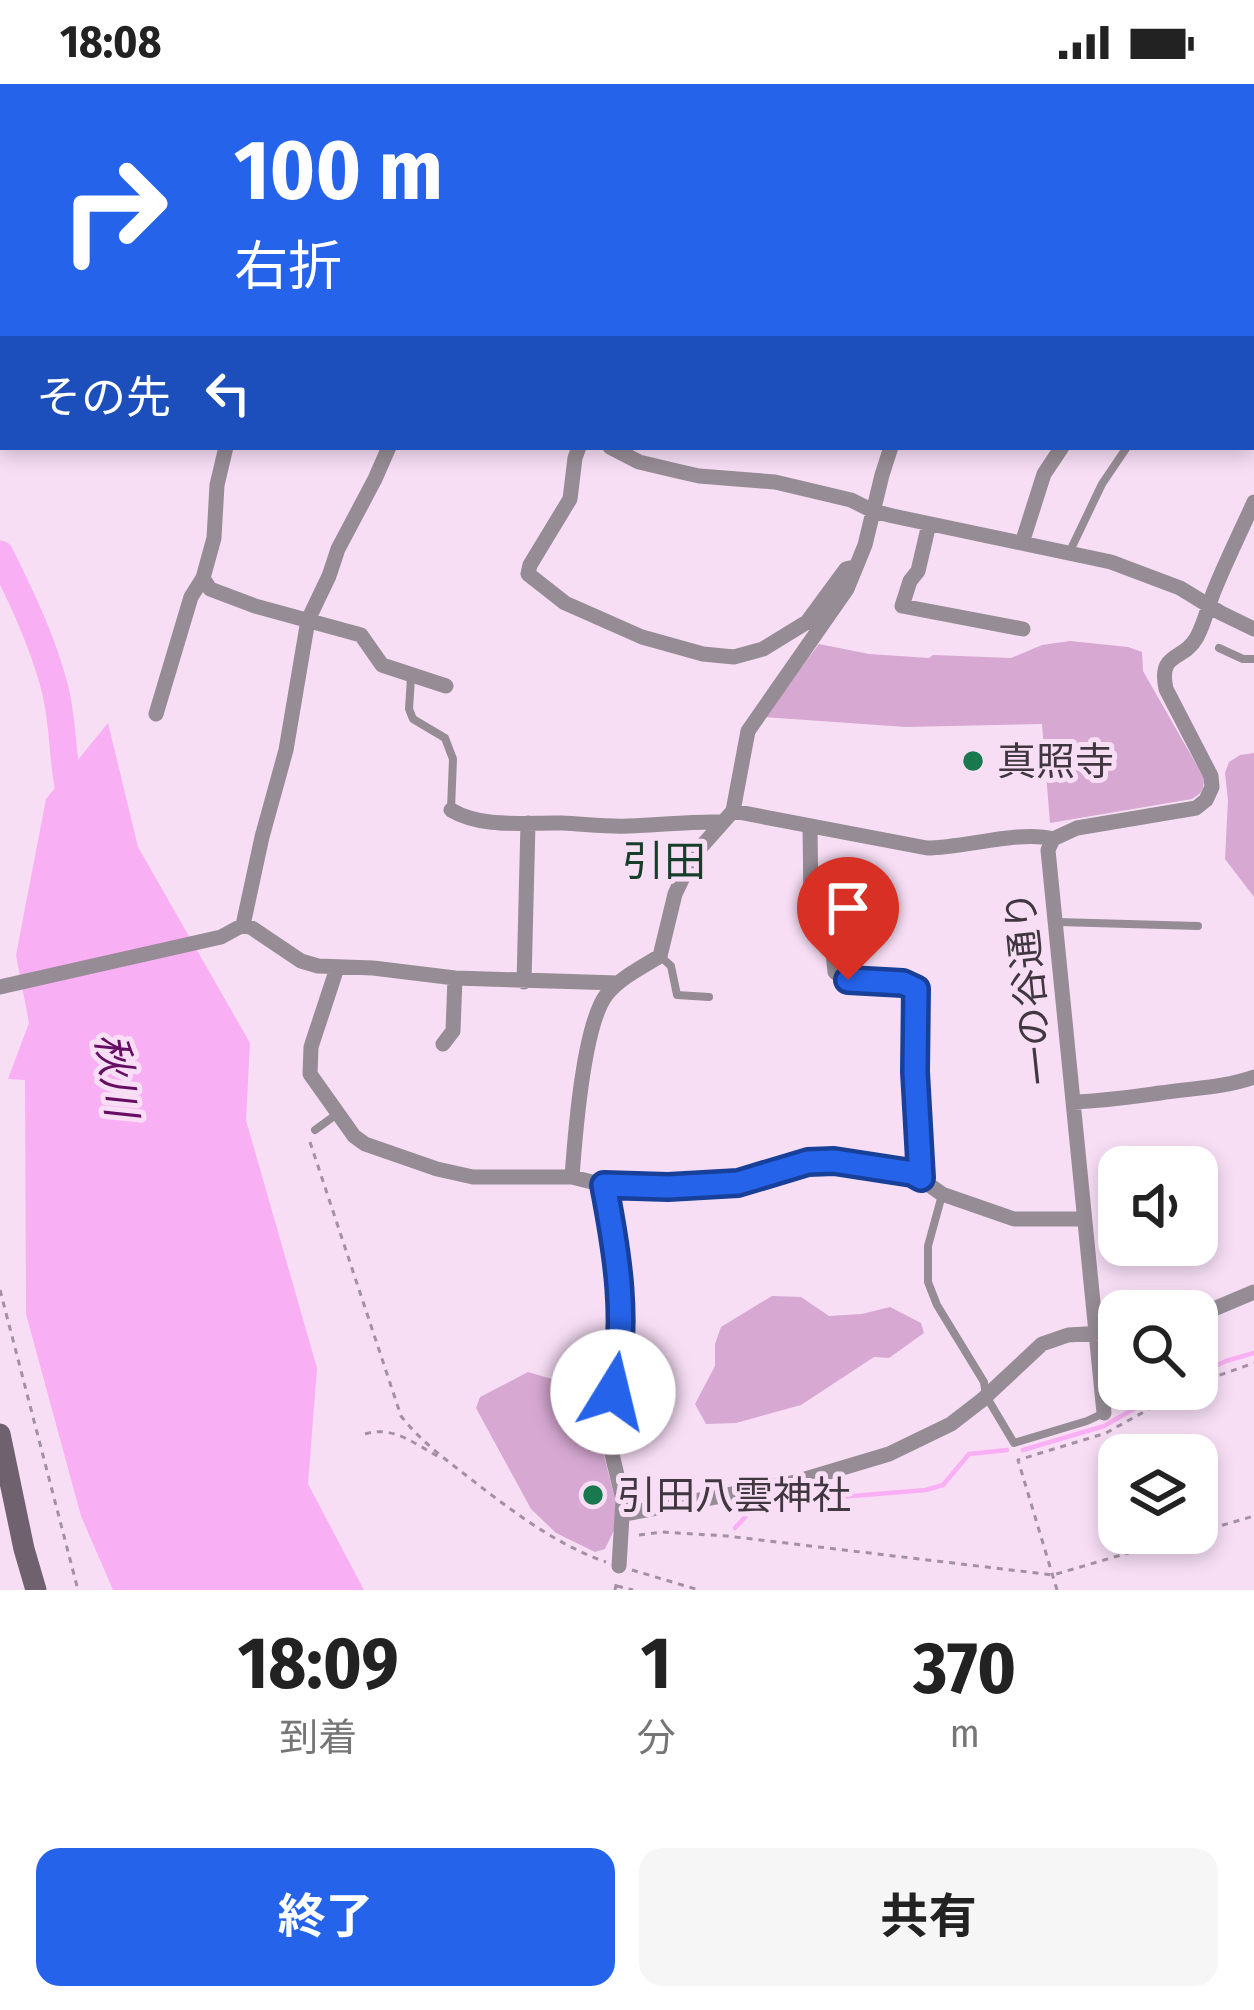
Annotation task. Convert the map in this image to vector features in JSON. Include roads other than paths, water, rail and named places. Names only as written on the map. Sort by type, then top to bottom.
[{"type":"street","points":[[156,714],[214,538],[217,485],[225,450]]},
{"type":"street","points":[[243,925],[286,750],[308,620],[387,450]]},
{"type":"street","points":[[578,450],[570,499],[528,574],[565,603],[642,637],[703,654],[734,657],[763,649],[807,622],[846,569],[857,566]]},
{"type":"street","points":[[616,450],[639,462],[698,476],[775,482],[850,500],[873,511],[1111,562],[1180,588],[1254,628]]},
{"type":"street","points":[[572,1177],[587,1053],[602,1000],[660,956],[675,894],[693,856],[728,816],[752,722],[847,589],[865,545],[889,450]]},
{"type":"street","points":[[1022,543],[1044,474],[1060,450]]},
{"type":"street","name":"一の谷通り","points":[[1108,1423],[1048,857],[1053,839],[1077,828],[1187,811],[1206,800],[1211,776],[1166,689],[1163,674],[1166,663],[1196,639],[1253,506]]},
{"type":"street","points":[[929,524],[918,571],[902,606],[1023,629]]},
{"type":"street","points":[[203,578],[210,589],[361,635],[382,665],[446,686]]},
{"type":"street","points":[[451,810],[484,821],[609,827],[728,816],[927,848],[1037,835],[1053,839]]},
{"type":"street","points":[[524,982],[528,824]]},
{"type":"street","points":[[810,826],[813,913],[832,943],[835,972],[848,980],[903,983],[916,989],[921,1178]]},
{"type":"street","points":[[0,987],[221,937],[243,925],[302,961],[337,968],[524,982],[619,983]]},
{"type":"street","points":[[337,968],[310,1047],[308,1067],[313,1081],[365,1144],[460,1176],[572,1177],[604,1185],[668,1187],[738,1183],[808,1162],[834,1161],[912,1173],[942,1193],[1014,1219],[1084,1219]]},
{"type":"street","points":[[443,1044],[453,1031],[455,978]]},
{"type":"street","points":[[1075,1102],[1128,1100],[1254,1077]]},
{"type":"street","points":[[604,1185],[614,1237],[622,1338],[605,1431],[623,1500],[619,1566]]},
{"type":"street","points":[[1218,1307],[1254,1292]]},
{"type":"street","points":[[624,1514],[793,1484],[889,1454],[944,1429],[1042,1344],[1068,1335],[1096,1334]]},
{"type":"street","points":[[0,1433],[36,1590]]},
{"type":"lane","points":[[1069,553],[1102,484],[1125,450]]},
{"type":"lane","points":[[1219,648],[1254,659]]},
{"type":"lane","points":[[412,675],[409,709],[413,719],[445,738],[453,759],[451,810]]},
{"type":"lane","points":[[1057,922],[1198,926]]},
{"type":"lane","points":[[660,956],[671,966],[677,995],[710,997]]},
{"type":"lane","points":[[315,1130],[337,1114]]},
{"type":"lane","points":[[942,1193],[928,1246],[928,1282],[1014,1442],[1087,1421],[1108,1423]]},
{"type":"water","points":[[108,723],[138,847],[250,1043],[246,1120],[317,1368],[308,1484],[364,1590],[113,1590],[81,1516],[26,1314],[25,1080],[8,1079],[29,1023],[16,955],[46,799]]},
{"type":"waterway","name":"秋川","points":[[0,554],[54,685],[73,807]]},
{"type":"waterway","points":[[1218,1365],[1254,1353]]},
{"type":"waterway","points":[[1023,1450],[1104,1426],[1132,1410]]},
{"type":"waterway","points":[[735,1528],[755,1506],[766,1503],[926,1490],[943,1485],[969,1454],[1007,1450]]},
{"type":"place","name":"真照寺","points":[[973,761]]},
{"type":"place","name":"引田八雲神社","points":[[593,1495]]},
{"type":"district","name":"引田","points":[[664,861]]}]
